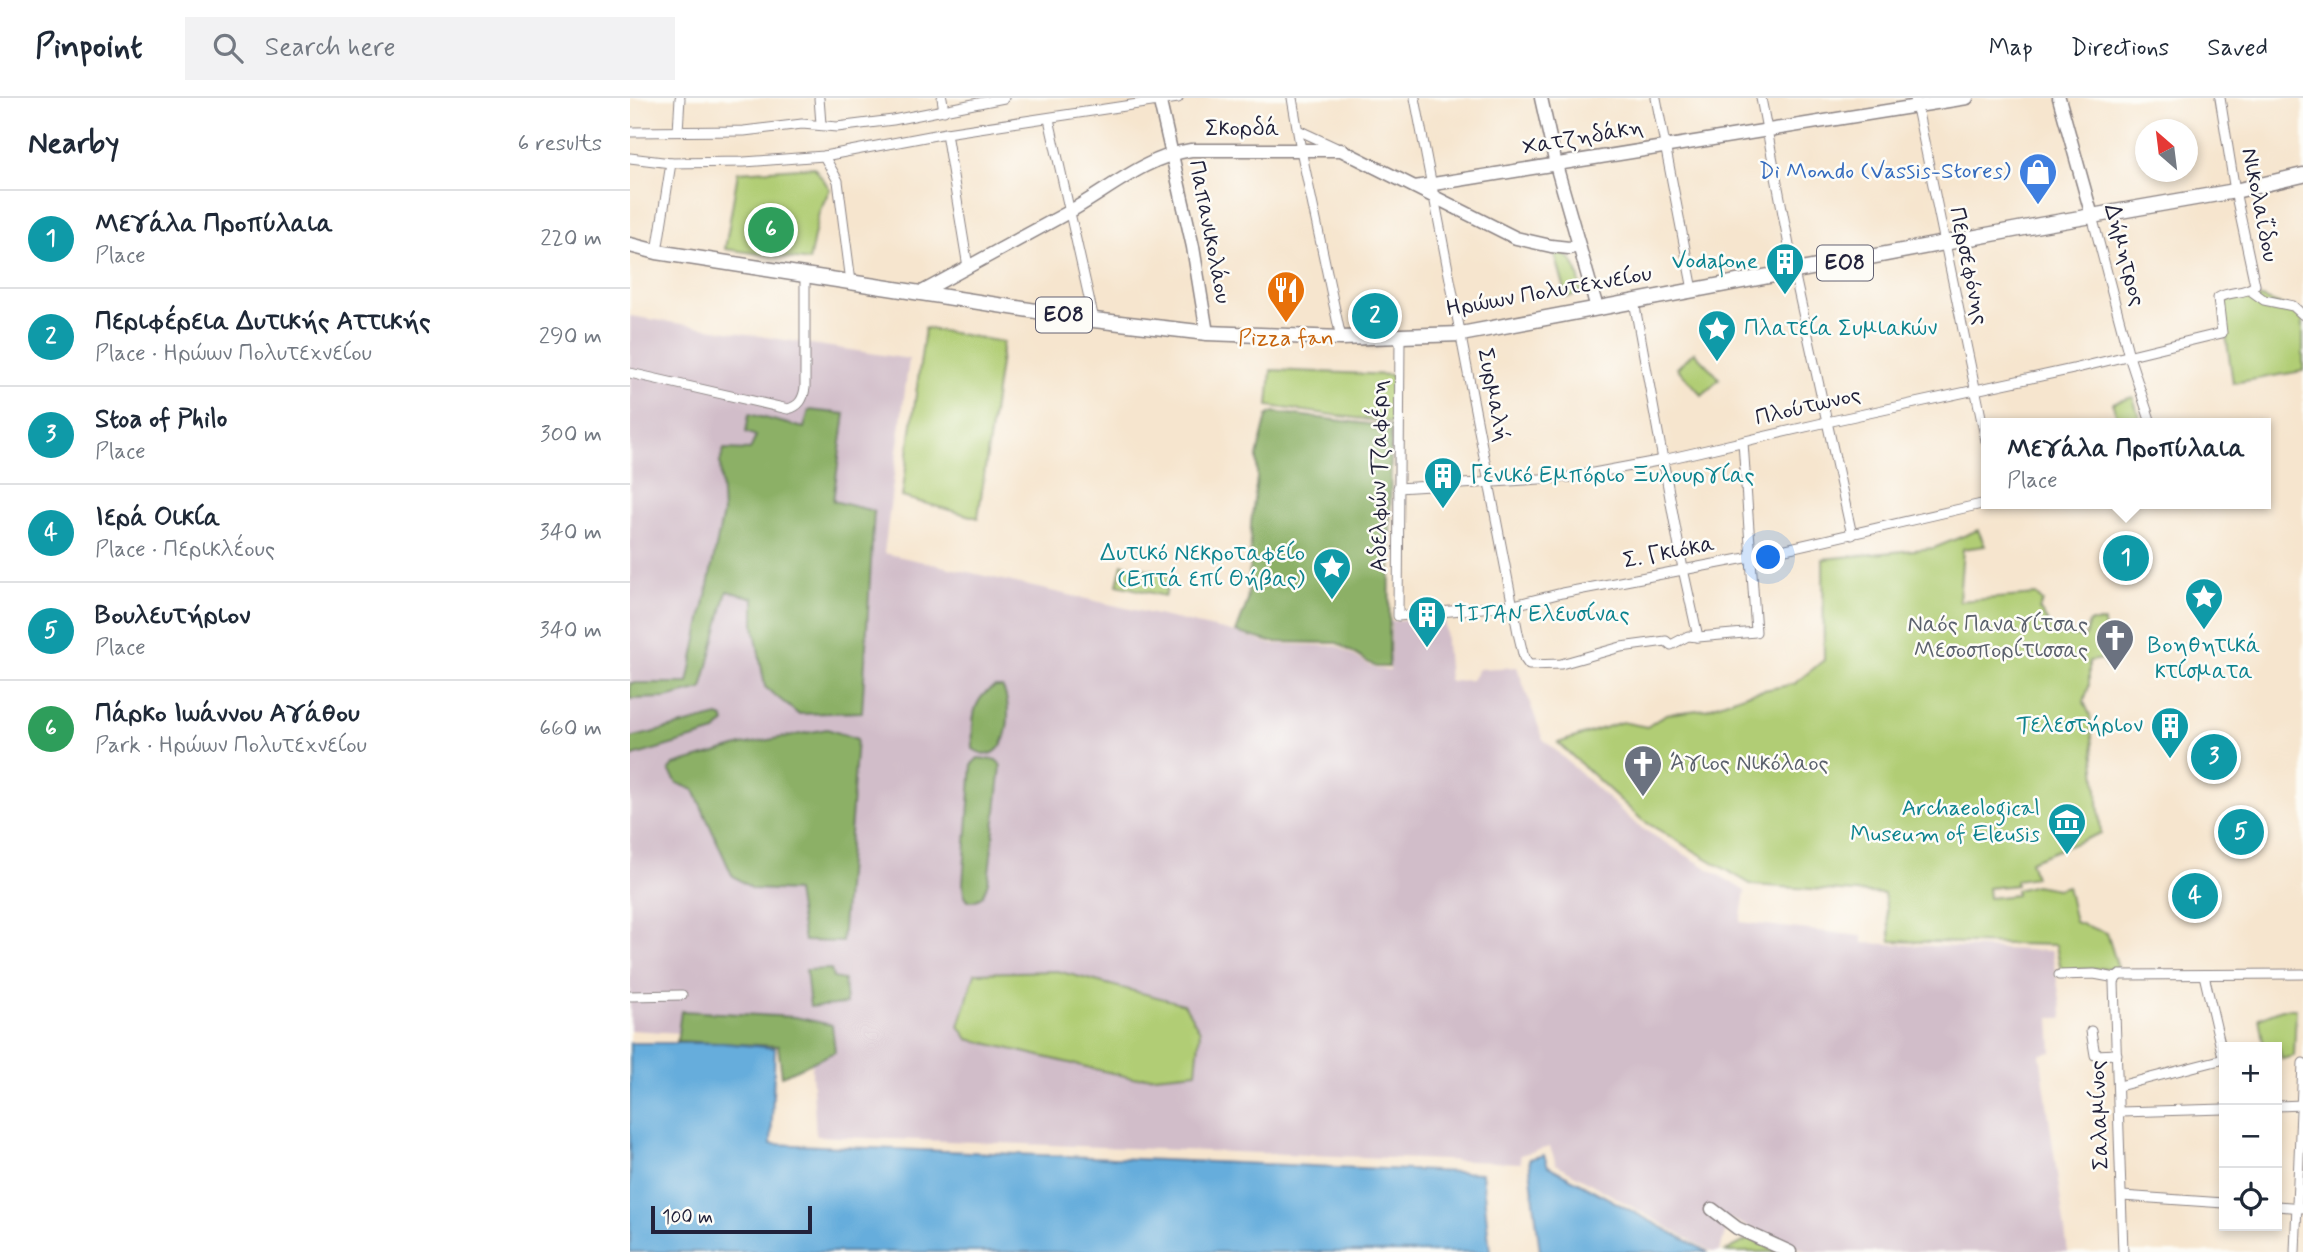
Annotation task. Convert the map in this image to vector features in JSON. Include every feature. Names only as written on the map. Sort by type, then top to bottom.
[{"type":"main road","name":"Ηρώων Πολυτεχνείου","points":[[630,245],[657,252],[1094,320],[1208,333],[1341,338],[1461,334],[2235,191],[2303,175]]},
{"type":"street","points":[[678,131],[680,98]]},
{"type":"street","points":[[819,98],[821,124]]},
{"type":"street","points":[[942,98],[944,111]]},
{"type":"street","points":[[630,132],[744,131],[802,124],[836,127],[893,120],[1004,98]]},
{"type":"street","points":[[630,158],[671,163],[744,162],[824,156],[1178,98]]},
{"type":"street","points":[[1292,98],[1341,338]]},
{"type":"street","name":"Συρμαλή","points":[[1415,98],[1524,659],[1529,665],[1561,664],[1621,647],[1666,641],[1671,645],[1688,636],[1698,637]]},
{"type":"street","points":[[1541,98],[1556,164],[1597,308]]},
{"type":"street","points":[[1656,98],[1693,290]]},
{"type":"street","points":[[1761,98],[1794,272],[1852,535]]},
{"type":"street","name":"Χατζηδάκη","points":[[1434,192],[1556,164],[1767,130],[1916,102],[1967,98]]},
{"type":"street","name":"Δήμητρος","points":[[2059,98],[2129,356],[2149,418]]},
{"type":"street","name":"Νικολαΐδου","points":[[2220,98],[2235,191],[2255,285],[2250,290],[2224,293],[2218,298],[2222,333]]},
{"type":"street","name":"Παπανικολάου","points":[[1159,100],[1193,247],[1208,333]]},
{"type":"street","name":"Περσεφόνης","points":[[1916,102],[1981,418]]},
{"type":"street","points":[[1049,119],[1094,320]]},
{"type":"street","points":[[1298,131],[1341,150]]},
{"type":"street","points":[[946,134],[968,267]]},
{"type":"street","name":"Σκορδά","points":[[920,293],[1069,212],[1152,161],[1172,153],[1191,150],[1341,150],[1414,187],[1434,192],[1516,238],[1551,246],[1579,246]]},
{"type":"street","points":[[824,156],[838,181],[852,282]]},
{"type":"street","points":[[657,252],[671,163]]},
{"type":"street","points":[[630,373],[788,410],[794,407],[803,399],[805,388],[806,276]]},
{"type":"street","points":[[2250,290],[2264,300],[2293,306],[2303,315]]},
{"type":"street","points":[[1634,300],[1698,637],[1756,632],[1743,442]]},
{"type":"street","name":"Πλούτωνος","points":[[1398,488],[1572,477],[1663,460],[2222,333]]},
{"type":"street","name":"Αδελφών Τζαφέρη","points":[[1398,616],[1400,336]]},
{"type":"street","name":"Σ. Γκιόκα","points":[[1398,616],[1514,605],[1751,557],[1981,504]]},
{"type":"street","points":[[2059,975],[2094,974],[2116,978],[2120,975],[2303,974]]},
{"type":"street","points":[[2204,975],[2220,1042]]},
{"type":"street","name":"Σαλαμίνος","points":[[2116,978],[2114,983],[2123,1252]]},
{"type":"street","points":[[630,996],[682,995]]},
{"type":"street","points":[[2091,1031],[2095,1055],[2117,1054]]},
{"type":"street","points":[[2119,1086],[2219,1061]]},
{"type":"street","points":[[2295,1252],[2300,1208],[2303,1063]]},
{"type":"street","points":[[2282,1106],[2302,1105]]},
{"type":"street","points":[[2120,1112],[2219,1109]]},
{"type":"street","points":[[2122,1196],[2219,1203]]},
{"type":"street","points":[[2282,1206],[2300,1208]]},
{"type":"street","points":[[1712,1209],[1737,1227],[1790,1252]]},
{"type":"shaded area","points":[[630,316],[909,359],[884,553],[1232,632],[1270,644],[1337,646],[1376,669],[1390,670],[1391,621],[1444,615],[1449,681],[1472,680],[1479,669],[1517,667],[1543,739],[1638,826],[1745,891],[1740,922],[1862,936],[1863,943],[2052,951],[2063,1018],[2050,1018],[2052,1052],[2040,1054],[2068,1252],[1808,1252],[1730,1219],[1719,1252],[1712,1252],[1556,1164],[1550,1147],[1520,1155],[1521,1163],[816,1136],[810,1041],[630,1030]]},
{"type":"green space","points":[[814,167],[830,189],[819,212],[809,261],[725,249],[738,172]]},
{"type":"green space","points":[[1554,251],[1562,253],[1572,261],[1582,293],[1567,297]]},
{"type":"green space","points":[[2253,295],[2293,309],[2303,319],[2303,371],[2233,383],[2221,301]]},
{"type":"green space","points":[[925,328],[1003,342],[978,518],[902,497]]},
{"type":"green space","points":[[1694,352],[1720,379],[1702,395],[1677,368]]},
{"type":"green space","points":[[1271,370],[1392,375],[1391,423],[1268,406]]},
{"type":"green space","points":[[2133,397],[2139,418],[2118,418],[2112,403]]},
{"type":"green space","points":[[809,410],[845,414],[833,501],[874,511],[862,712],[798,714],[765,687],[754,626],[754,598],[727,591],[702,689],[666,698],[630,699],[630,683],[688,683],[723,513],[720,462],[724,449],[750,450],[756,436],[746,432],[749,414],[804,428]]},
{"type":"green space","points":[[1273,412],[1391,427],[1389,667],[1376,667],[1337,643],[1271,642],[1236,632],[1247,603],[1257,456],[1267,416]]},
{"type":"green space","points":[[1978,530],[1985,546],[1963,549],[1959,601],[2036,595],[2043,602],[2039,609],[2056,634],[2085,637],[2089,622],[2104,622],[2105,632],[2117,640],[2123,652],[2114,663],[2106,667],[2103,659],[2089,661],[2089,686],[2084,702],[2090,715],[2101,833],[2030,861],[2035,877],[2016,880],[2016,885],[1988,888],[1989,898],[2016,895],[2016,890],[2035,885],[2057,889],[2067,886],[2075,922],[2107,933],[2118,968],[2061,970],[2056,945],[1891,941],[1884,894],[1752,885],[1642,820],[1558,743],[1622,722],[1647,727],[1666,714],[1706,709],[1749,693],[1794,684],[1824,660],[1823,559],[1934,548]]},
{"type":"green space","points":[[1122,564],[1170,574],[1165,596],[1117,585]]},
{"type":"green space","points":[[995,687],[1002,687],[1006,696],[1008,720],[1002,744],[995,752],[985,754],[973,749],[974,713],[981,698]]},
{"type":"green space","points":[[718,716],[725,722],[715,732],[630,757],[630,738]]},
{"type":"green space","points":[[827,729],[857,739],[842,942],[804,941],[796,891],[753,889],[732,875],[694,790],[677,783],[669,770],[674,765],[742,745]]},
{"type":"green space","points":[[978,758],[997,760],[1001,766],[988,882],[982,896],[969,901],[964,896],[963,883],[972,764]]},
{"type":"green space","points":[[831,969],[833,978],[844,980],[846,1004],[810,1007],[806,970]]},
{"type":"green space","points":[[1057,971],[1184,1004],[1200,1031],[1196,1072],[1133,1078],[968,1039],[959,1026],[975,973]]},
{"type":"green space","points":[[2282,1009],[2296,1009],[2294,1056],[2282,1059],[2282,1042],[2263,1042],[2259,1018]]},
{"type":"green space","points":[[681,1011],[795,1017],[832,1025],[835,1052],[782,1076],[778,1046],[677,1041]]},
{"type":"green space","points":[[1749,1239],[1779,1252],[1724,1252]]},
{"type":"water","points":[[630,1043],[722,1043],[775,1048],[771,1144],[1482,1173],[1490,1252],[630,1252]]},
{"type":"water","points":[[1544,1155],[1548,1166],[1708,1252],[1540,1252],[1529,1159]]},
{"type":"place","name":"Di Mondo (Vassis-Stores)","points":[[2038,206]]},
{"type":"place","name":"Πάρκο Ιωάννου Αγάθου","points":[[771,230]]},
{"type":"place","name":"Vodafone","points":[[1785,296]]},
{"type":"place","name":"Περιφέρεια Δυτικής Αττικής","points":[[1375,316]]},
{"type":"place","name":"Pizza fan","points":[[1286,324]]},
{"type":"place","name":"Πλατεία Συμιακών","points":[[1717,363]]},
{"type":"place","name":"Γενικό Εμπόριο Ξυλουργίας","points":[[1443,510]]},
{"type":"place","name":"Μεγάλα Προπύλαια","points":[[2126,558]]},
{"type":"place","name":"Δυτικό Νεκροταφείο (Επτά επί Θήβας)","points":[[1332,601]]},
{"type":"place","name":"Βοηθητικά κτίσματα","points":[[2204,631]]},
{"type":"place","name":"TITAN Ελευσίνας","points":[[1427,649]]},
{"type":"place","name":"Ναός Παναγίτσας Μεσοσπορίτισσας","points":[[2115,672]]},
{"type":"place","name":"Stoa of Philo","points":[[2214,757]]},
{"type":"place","name":"Τελεστήριον","points":[[2170,760]]},
{"type":"place","name":"Άγιος Νικόλαος","points":[[1643,798]]},
{"type":"place","name":"Βουλευτήριον","points":[[2241,832]]},
{"type":"place","name":"Archaeological Museum of Eleusis","points":[[2067,856]]},
{"type":"place","name":"Ιερά Οικία","points":[[2195,896]]}]
